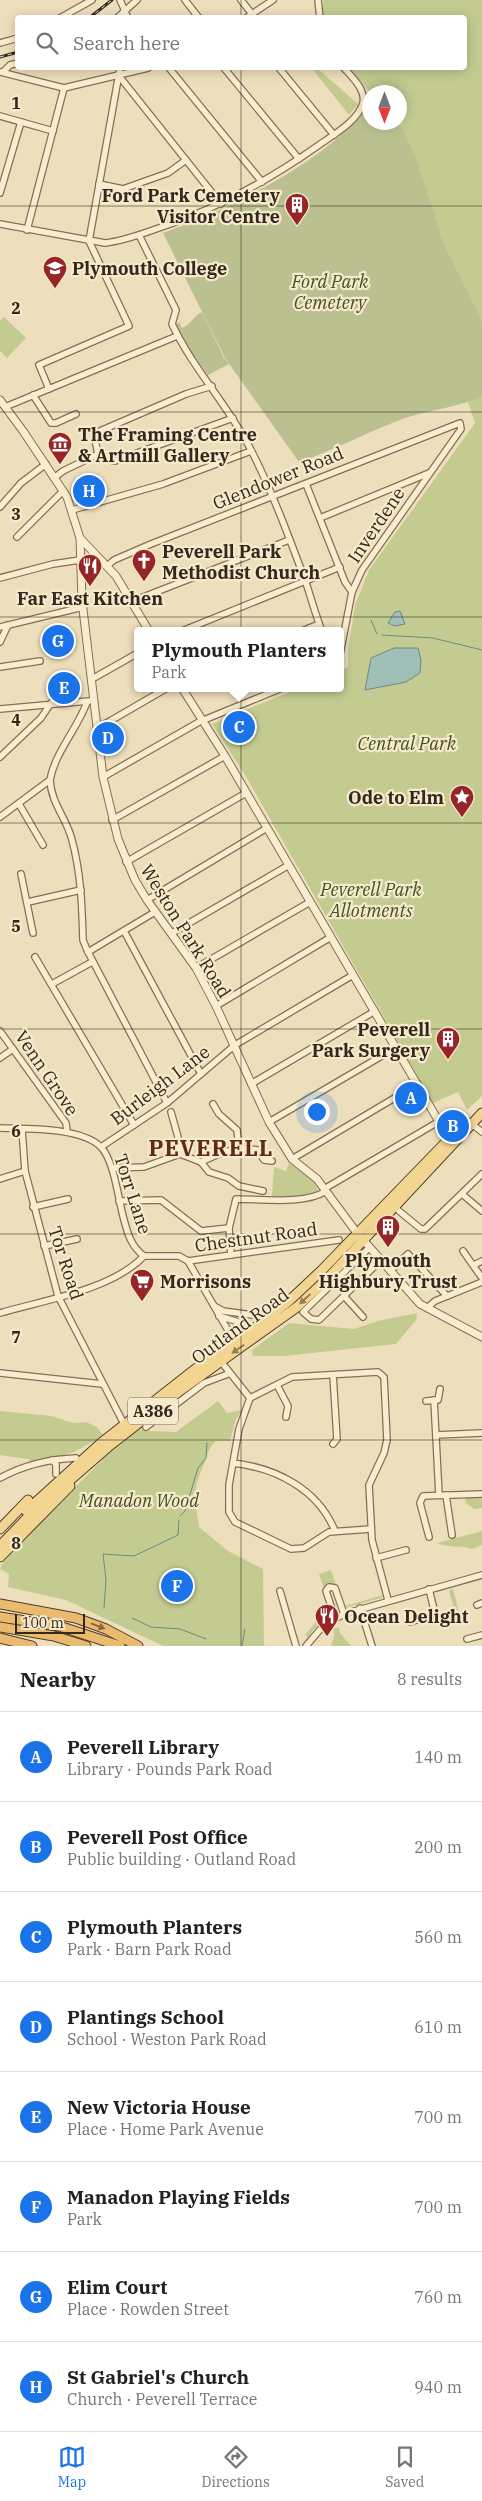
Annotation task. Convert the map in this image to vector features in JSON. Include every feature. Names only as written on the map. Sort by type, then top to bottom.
[{"type":"highway","points":[[0,1604],[76,1618],[106,1629],[138,1646]]},
{"type":"highway","points":[[0,1617],[59,1626],[120,1646]]},
{"type":"highway","points":[[0,1627],[54,1636],[86,1646]]},
{"type":"highway","points":[[0,1638],[32,1646]]},
{"type":"main road","name":"Outland Road","points":[[451,1141],[472,1124],[482,1112]]},
{"type":"main road","name":"Outland Road","points":[[104,1445],[218,1358],[226,1347],[253,1334],[270,1316],[360,1236],[451,1141],[482,1112]]},
{"type":"main road","name":"Outland Road","points":[[0,1538],[104,1445],[124,1424],[253,1334],[296,1307],[328,1278],[360,1236]]},
{"type":"main road","points":[[0,1529],[56,1474],[76,1458],[104,1445]]},
{"type":"main road","points":[[0,1557],[104,1445]]},
{"type":"main road","name":"Outland Road","points":[[0,1546],[15,1525]]},
{"type":"street","points":[[65,15],[92,0]]},
{"type":"street","points":[[120,0],[126,12],[137,0]]},
{"type":"street","points":[[184,0],[196,15]]},
{"type":"street","points":[[241,0],[252,14],[273,0]]},
{"type":"street","points":[[318,0],[320,15]]},
{"type":"street","points":[[0,43],[15,39]]},
{"type":"street","points":[[1,72],[15,64]]},
{"type":"street","points":[[49,389],[39,365],[128,326],[89,241],[120,70]]},
{"type":"street","points":[[1,72],[64,88],[141,70]]},
{"type":"street","points":[[171,70],[262,182]]},
{"type":"street","points":[[226,70],[300,159]]},
{"type":"street","points":[[281,70],[334,135]]},
{"type":"street","points":[[0,224],[89,241],[113,242],[195,216],[262,182],[300,159],[334,135],[356,114],[363,101],[362,91],[346,70]]},
{"type":"street","points":[[119,76],[221,204]]},
{"type":"street","points":[[28,230],[64,88]]},
{"type":"street","points":[[0,116],[53,131]]},
{"type":"street","points":[[0,193],[21,122]]},
{"type":"street","points":[[99,184],[123,189],[168,173],[186,160]]},
{"type":"street","points":[[139,235],[176,310],[172,324],[177,336],[188,355],[212,386],[233,418],[251,451],[289,540],[320,627]]},
{"type":"street","points":[[5,407],[177,336]]},
{"type":"street","points":[[212,386],[186,394],[100,431],[95,440],[98,454],[104,459],[115,461],[233,418]]},
{"type":"street","points":[[33,395],[51,423],[56,424],[76,414]]},
{"type":"street","name":"Weston Park Road","points":[[0,400],[63,491],[72,510],[79,535],[83,607],[92,679],[90,700],[98,728],[103,777],[112,820],[126,862],[146,900],[196,968],[235,1045],[269,1122],[292,1159],[317,1179],[360,1236],[390,1271],[427,1308],[482,1338]]},
{"type":"street","name":"Glendower Road","points":[[107,566],[114,560],[152,544],[457,422],[461,424]]},
{"type":"street","name":"Inverdene","points":[[344,633],[352,592],[362,570],[461,429],[461,424]]},
{"type":"street","points":[[72,510],[163,484],[251,451]]},
{"type":"street","points":[[54,478],[98,454]]},
{"type":"street","points":[[0,507],[21,483],[46,464]]},
{"type":"street","points":[[320,518],[431,472]]},
{"type":"street","points":[[306,484],[348,587],[352,592]]},
{"type":"street","points":[[17,537],[63,491]]},
{"type":"street","points":[[79,535],[107,566],[133,602],[148,627]]},
{"type":"street","points":[[133,602],[289,540]]},
{"type":"street","points":[[0,578],[53,564],[80,560]]},
{"type":"street","points":[[192,627],[340,567]]},
{"type":"street","points":[[0,627],[83,607]]},
{"type":"street","points":[[312,627],[319,624]]},
{"type":"street","points":[[0,642],[8,625]]},
{"type":"street","points":[[92,679],[134,655]]},
{"type":"street","points":[[0,667],[40,661]]},
{"type":"street","points":[[98,728],[160,692]]},
{"type":"street","points":[[185,692],[225,756],[397,1047],[438,1122],[451,1141]]},
{"type":"street","points":[[103,777],[203,721],[272,692]]},
{"type":"street","points":[[0,709],[90,700]]},
{"type":"street","points":[[90,700],[52,770],[50,780],[54,801],[72,838],[81,890],[83,940],[92,962],[167,1103]]},
{"type":"street","points":[[0,758],[41,718],[51,703]]},
{"type":"street","points":[[112,820],[225,756]]},
{"type":"street","points":[[0,817],[50,780]]},
{"type":"street","points":[[126,862],[246,792]]},
{"type":"street","points":[[19,804],[42,845]]},
{"type":"street","points":[[146,900],[267,828]]},
{"type":"street","points":[[172,933],[289,865]]},
{"type":"street","points":[[21,874],[33,932]]},
{"type":"street","points":[[28,902],[81,890]]},
{"type":"street","points":[[196,968],[310,902]]},
{"type":"street","points":[[88,952],[155,912]]},
{"type":"street","points":[[124,931],[201,1074]]},
{"type":"street","points":[[216,1006],[331,937]]},
{"type":"street","points":[[36,957],[134,1125]]},
{"type":"street","points":[[52,984],[92,962]]},
{"type":"street","name":"Burleigh Lane","points":[[101,1147],[167,1103],[235,1045],[354,975]]},
{"type":"street","points":[[251,1084],[375,1011]]},
{"type":"street","name":"Venn Grove","points":[[0,1031],[66,1123],[67,1132]]},
{"type":"street","points":[[269,1122],[397,1047]]},
{"type":"street","points":[[0,1058],[13,1049]]},
{"type":"street","points":[[292,1159],[418,1084]]},
{"type":"street","points":[[213,1104],[219,1114],[237,1130],[240,1147]]},
{"type":"street","points":[[170,1112],[178,1137],[180,1154]]},
{"type":"street","points":[[232,1255],[229,1228],[236,1199],[303,1199],[316,1197],[438,1122]]},
{"type":"street","points":[[472,1124],[482,1132]]},
{"type":"street","name":"Torr Lane","points":[[0,1128],[67,1132],[88,1139],[101,1147],[112,1168],[128,1236],[144,1256],[179,1256],[188,1261]]},
{"type":"street","name":"Tor Road","points":[[22,1128],[25,1171],[58,1296],[124,1424]]},
{"type":"street","points":[[201,1162],[222,1152],[240,1147],[258,1150],[264,1160],[272,1161]]},
{"type":"street","points":[[112,1168],[144,1167],[166,1157],[180,1154],[201,1162],[209,1172],[228,1178],[239,1186],[263,1191]]},
{"type":"street","points":[[0,1179],[25,1171]]},
{"type":"street","points":[[399,1211],[421,1229],[425,1229],[482,1174]]},
{"type":"street","points":[[462,1194],[482,1211]]},
{"type":"street","points":[[33,1207],[68,1199]]},
{"type":"street","points":[[119,1201],[161,1200],[201,1231],[229,1228]]},
{"type":"street","points":[[44,1246],[77,1239]]},
{"type":"street","name":"Chestnut Road","points":[[188,1261],[339,1240]]},
{"type":"street","name":"Chestnut Road","points":[[329,1242],[332,1248]]},
{"type":"street","points":[[370,1247],[304,1312],[311,1319],[319,1320],[381,1260]]},
{"type":"street","points":[[463,1251],[482,1278]]},
{"type":"street","points":[[390,1271],[408,1254],[447,1296]]},
{"type":"street","points":[[0,1313],[106,1282],[138,1262],[144,1256]]},
{"type":"street","points":[[188,1261],[228,1332],[226,1347]]},
{"type":"street","points":[[474,1265],[482,1261]]},
{"type":"street","points":[[427,1308],[447,1296],[482,1282]]},
{"type":"street","points":[[344,1296],[363,1317]]},
{"type":"street","points":[[213,1305],[223,1311],[270,1316]]},
{"type":"street","points":[[219,1316],[242,1324],[253,1334]]},
{"type":"street","points":[[218,1358],[228,1374],[250,1398]]},
{"type":"street","points":[[371,1529],[335,1531],[304,1548],[291,1549],[273,1542],[235,1522],[229,1512],[228,1495],[239,1429],[250,1398],[292,1377],[378,1372],[384,1377],[387,1440],[384,1453],[368,1485],[371,1529],[376,1558],[388,1600]]},
{"type":"street","points":[[0,1373],[102,1384]]},
{"type":"street","name":"Outland Road","points":[[146,1427],[204,1383],[228,1374]]},
{"type":"street","points":[[333,1375],[337,1439],[333,1444]]},
{"type":"street","points":[[277,1385],[288,1406],[286,1417]]},
{"type":"street","points":[[426,1401],[438,1400],[440,1398],[440,1390]]},
{"type":"street","points":[[434,1400],[439,1495]]},
{"type":"street","points":[[436,1436],[482,1433]]},
{"type":"street","points":[[0,1478],[28,1465],[76,1458]]},
{"type":"street","points":[[52,1460],[56,1464],[56,1474]]},
{"type":"street","points":[[233,1463],[267,1469],[297,1484],[326,1512],[335,1531]]},
{"type":"street","points":[[429,1537],[420,1503],[423,1496],[482,1494]]},
{"type":"street","points":[[446,1495],[446,1509],[452,1535]]},
{"type":"street","points":[[376,1558],[406,1550]]},
{"type":"street","points":[[306,1646],[320,1629],[334,1618],[360,1608],[482,1575]]},
{"type":"street","points":[[334,1618],[326,1591],[329,1587],[335,1588],[344,1614]]},
{"type":"street","points":[[410,1622],[436,1614],[429,1589]]},
{"type":"street","points":[[283,1595],[296,1646]]},
{"type":"street","points":[[360,1608],[372,1646]]},
{"type":"street","points":[[467,1638],[482,1635]]},
{"type":"green space","points":[[323,0],[482,0],[482,322],[444,244],[403,130],[407,130],[407,85],[364,85],[350,70],[467,70],[467,15],[323,15]]},
{"type":"green space","points":[[319,70],[358,104],[349,115],[314,71]]},
{"type":"green space","name":"Ford Park Cemetery","points":[[362,113],[362,130],[404,131],[416,159],[444,244],[482,321],[482,396],[464,403],[405,418],[299,462],[225,358],[163,233],[216,211],[274,182],[328,146]]},
{"type":"green space","points":[[202,312],[224,358],[229,364],[208,375],[186,344],[176,324],[179,322],[182,328]]},
{"type":"green space","points":[[4,317],[26,338],[7,358],[0,351],[0,321]]},
{"type":"green space","name":"Central Park","points":[[482,357],[482,1096],[467,1110],[458,1092],[433,1103],[245,775],[212,724],[289,692],[344,692],[344,669],[348,667],[348,651],[355,605],[369,570],[475,423],[468,402],[450,405]]},
{"type":"green space","points":[[289,1163],[311,1179],[318,1189],[318,1193],[299,1197],[272,1196],[274,1167],[286,1171]]},
{"type":"green space","points":[[417,1313],[416,1320],[396,1344],[284,1356],[253,1356],[252,1350],[289,1323],[354,1329],[378,1321]]},
{"type":"green space","name":"Manadon Wood","points":[[218,1401],[227,1413],[242,1410],[236,1419],[230,1441],[216,1441],[209,1450],[195,1494],[199,1527],[228,1551],[263,1569],[264,1646],[163,1646],[66,1600],[8,1587],[9,1574],[0,1569],[5,1558],[124,1438],[137,1428],[149,1431],[176,1432]]},
{"type":"green space","points":[[0,1411],[51,1416],[73,1423],[86,1422],[97,1427],[104,1436],[74,1452],[54,1458],[42,1466],[36,1467],[28,1459],[0,1455]]},
{"type":"green space","points":[[482,1496],[482,1508],[474,1509],[466,1503],[465,1497]]},
{"type":"green space","points":[[482,1531],[482,1545],[472,1549],[437,1543]]},
{"type":"green space","points":[[331,1570],[336,1585],[329,1584],[324,1589],[319,1574]]},
{"type":"green space","points":[[453,1589],[460,1616],[456,1617],[449,1590]]},
{"type":"green space","points":[[383,1595],[381,1598],[345,1608],[345,1606]]},
{"type":"green space","points":[[330,1614],[314,1629],[302,1646],[307,1637],[306,1634],[320,1617]]},
{"type":"green space","points":[[339,1627],[340,1633],[351,1646],[331,1646],[334,1636],[333,1629]]},
{"type":"water","points":[[400,611],[405,624],[395,626],[388,623],[395,612]]},
{"type":"water","points":[[394,648],[418,648],[421,660],[420,673],[406,682],[365,690],[371,658]]},
{"type":"waterway","points":[[371,620],[377,634]]},
{"type":"waterway","points":[[382,635],[433,638],[482,650]]},
{"type":"waterway","points":[[180,1516],[185,1511],[198,1468],[206,1458],[207,1443]]},
{"type":"waterway","points":[[104,1608],[106,1580],[103,1554],[134,1556],[178,1535],[179,1520]]},
{"type":"waterway","points":[[132,1618],[151,1627],[180,1629],[206,1639]]},
{"type":"waterway","points":[[242,1646],[245,1629]]},
{"type":"railway","points":[[93,15],[112,0]]},
{"type":"railway","points":[[0,57],[15,53]]},
{"type":"place","name":"Ford Park Cemetery Visitor Centre","points":[[297,226]]},
{"type":"place","name":"Plymouth College","points":[[55,289]]},
{"type":"place","name":"The Framing Centre & Artmill Gallery","points":[[60,465]]},
{"type":"place","name":"St Gabriel's Church","points":[[89,491]]},
{"type":"place","name":"Peverell Park Methodist Church","points":[[144,582]]},
{"type":"place","name":"Far East Kitchen","points":[[90,587]]},
{"type":"place","name":"Elim Court","points":[[58,641]]},
{"type":"place","name":"New Victoria House","points":[[64,688]]},
{"type":"place","name":"Plymouth Planters","points":[[239,727]]},
{"type":"place","name":"Plantings School","points":[[108,738]]},
{"type":"place","name":"Ode to Elm","points":[[462,818]]},
{"type":"place","name":"Peverell Park Surgery","points":[[448,1060]]},
{"type":"place","name":"Peverell Library","points":[[411,1098]]},
{"type":"place","name":"Peverell Post Office","points":[[453,1126]]},
{"type":"place","name":"Plymouth Highbury Trust","points":[[388,1248]]},
{"type":"place","name":"Morrisons","points":[[142,1302]]},
{"type":"place","name":"Manadon Playing Fields","points":[[177,1586]]},
{"type":"place","name":"Ocean Delight","points":[[327,1637]]},
{"type":"district","name":"PEVERELL","points":[[211,1147]]},
{"type":"park label","name":"Peverell Park Allotments","points":[[371,900]]}]
